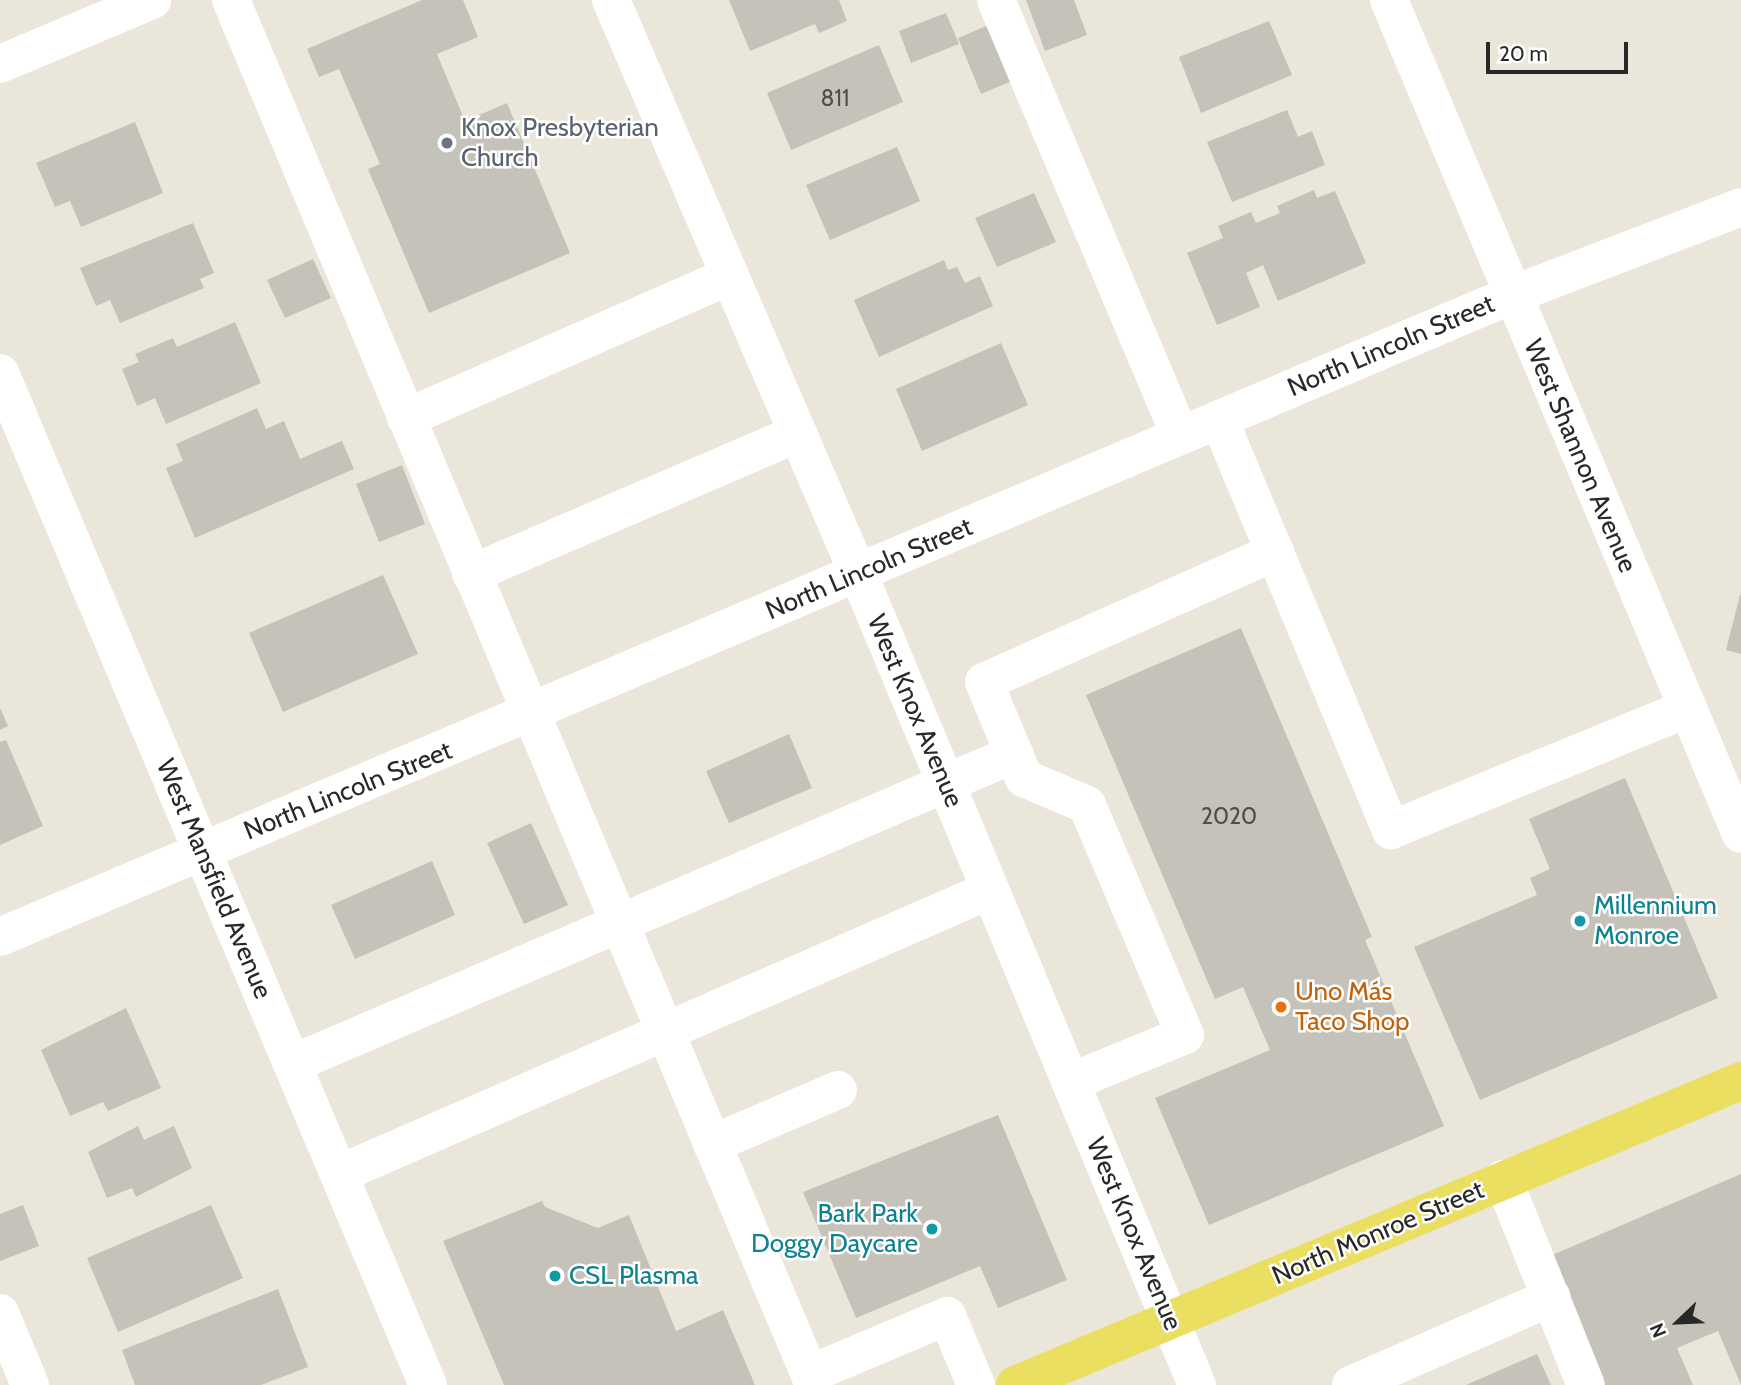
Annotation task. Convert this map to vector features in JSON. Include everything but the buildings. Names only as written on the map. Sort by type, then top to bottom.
[{"type":"main road","name":"North Monroe Street","points":[[1016,1385],[1503,1179],[1739,1087]]},
{"type":"street","points":[[0,64],[152,0]]},
{"type":"street","points":[[230,0],[812,1379],[947,1316],[976,1385]]},
{"type":"street","name":"West Knox Avenue","points":[[611,0],[858,573],[1197,1385]]},
{"type":"street","points":[[996,0],[1180,436]]},
{"type":"street","name":"West Shannon Avenue","points":[[1389,0],[1741,834]]},
{"type":"street","name":"North Lincoln Street","points":[[0,937],[530,715],[1512,295],[1741,207]]},
{"type":"street","points":[[406,418],[730,276]]},
{"type":"street","name":"West Mansfield Avenue","points":[[0,373],[428,1385]]},
{"type":"street","points":[[1219,419],[1391,830],[1688,708]]},
{"type":"street","points":[[471,574],[798,433]]},
{"type":"street","points":[[1071,1083],[1185,1035],[1087,805],[1024,778],[984,682],[1275,552]]},
{"type":"street","points":[[292,1064],[1014,754]]},
{"type":"street","points":[[339,1174],[990,890]]},
{"type":"street","points":[[712,1144],[838,1090]]},
{"type":"street","points":[[1503,1179],[1586,1385]]},
{"type":"street","points":[[1352,1385],[1550,1297]]},
{"type":"street","points":[[0,1313],[30,1385]]},
{"type":"place","name":"Knox Presbyterian Church","points":[[447,143]]},
{"type":"place","name":"Millennium Monroe","points":[[1580,921]]},
{"type":"place","name":"Uno Más Taco Shop","points":[[1281,1007]]},
{"type":"place","name":"Bark Park Doggy Daycare","points":[[932,1229]]},
{"type":"place","name":"CSL Plasma","points":[[555,1276]]}]
